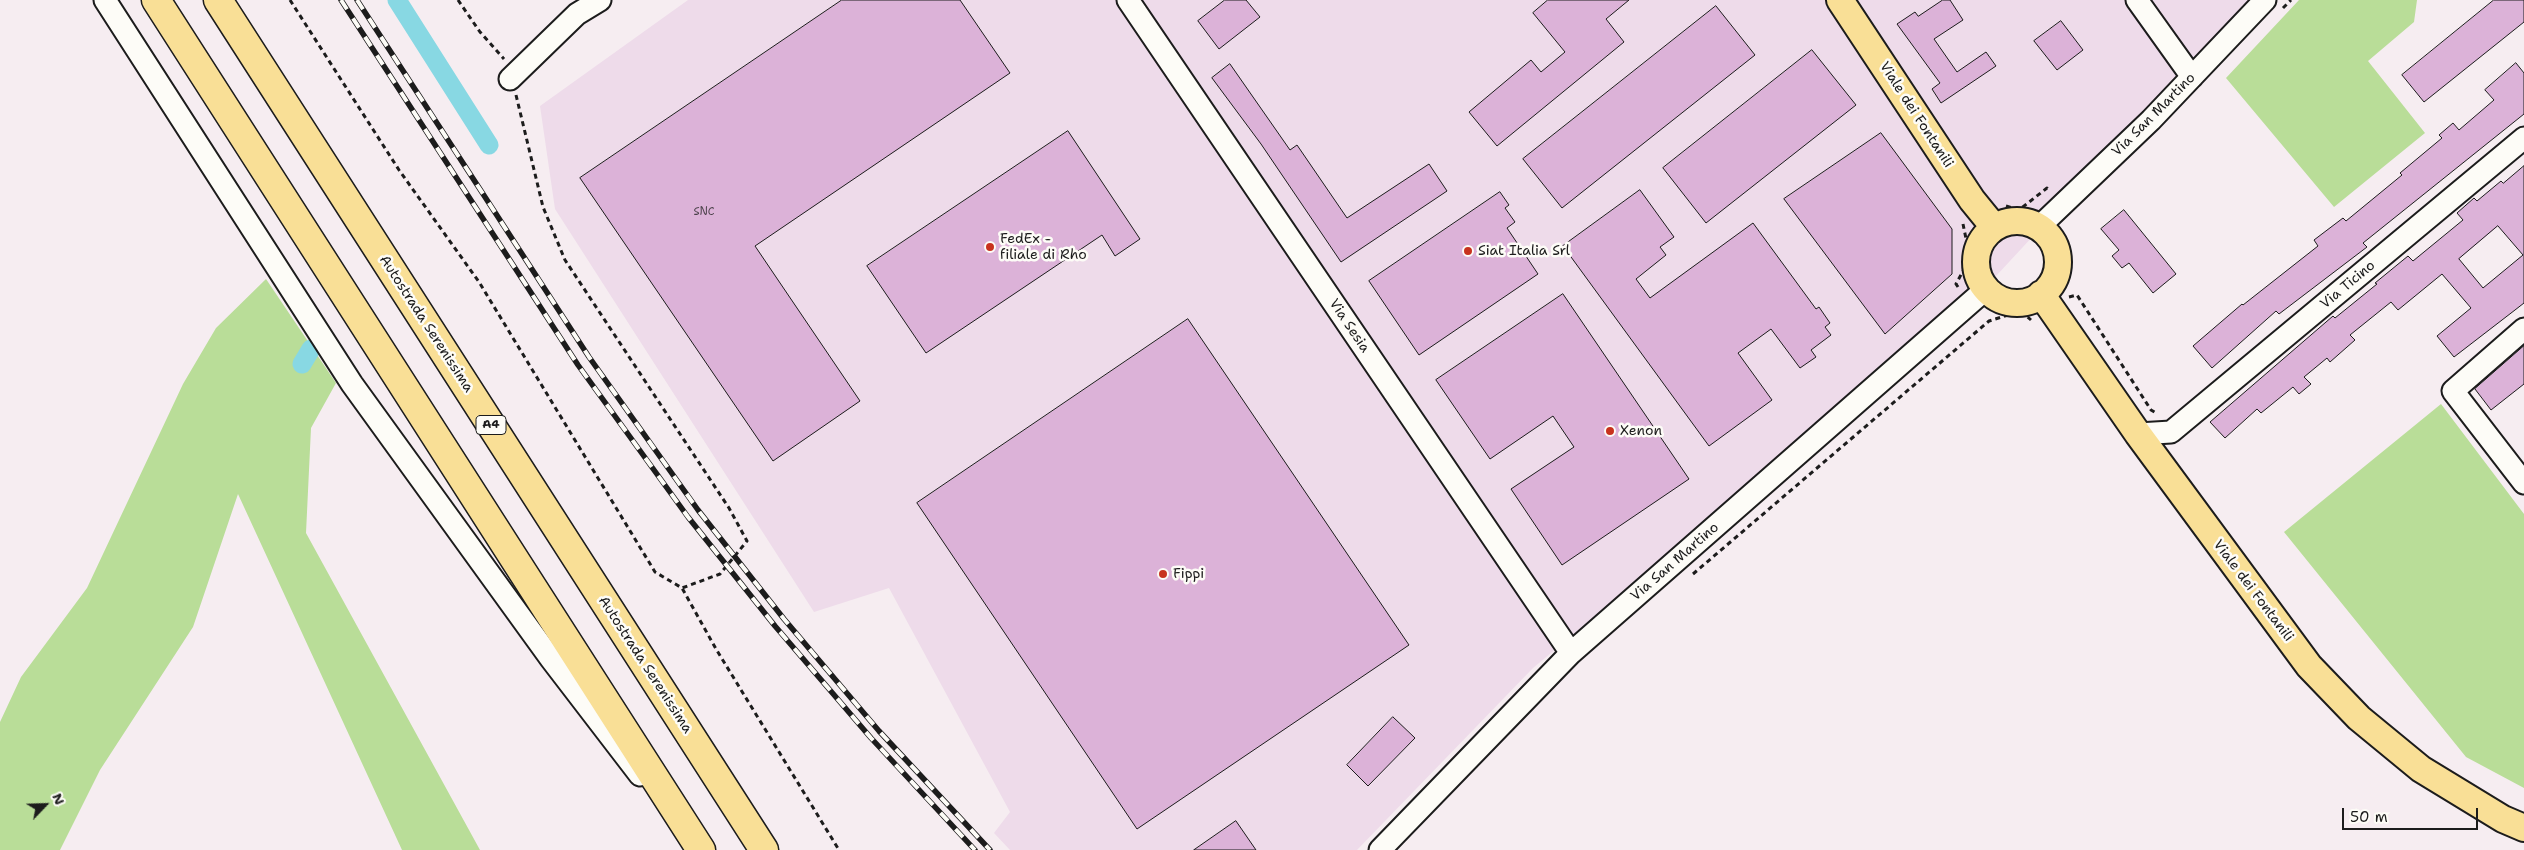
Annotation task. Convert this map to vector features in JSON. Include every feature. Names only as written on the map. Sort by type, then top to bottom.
[{"type":"highway","points":[[156,0],[701,850]]},
{"type":"highway","name":"Autostrada Serenissima","points":[[218,0],[764,850]]},
{"type":"main road","name":"Viale dei Fontanili","points":[[1840,0],[1972,200],[1998,216]]},
{"type":"main road","points":[[1998,216],[2039,227],[2054,244],[2057,254],[2055,277],[2042,294],[2029,301],[2015,303],[1994,296],[1978,296],[1979,279],[1976,256],[1979,245],[1998,216]]},
{"type":"main road","name":"Viale dei Fontanili","points":[[2042,294],[2163,469],[2309,666],[2353,712],[2389,745],[2421,769],[2502,819],[2524,828]]},
{"type":"street","points":[[105,0],[372,412],[551,658],[696,850]]},
{"type":"street","points":[[510,79],[577,14],[600,0]]},
{"type":"street","name":"Via Sesia","points":[[1128,0],[1571,653]]},
{"type":"street","points":[[2137,0],[2192,77]]},
{"type":"street","name":"Via San Martino","points":[[2039,227],[2192,77],[2265,0]]},
{"type":"street","name":"Via Ticino","points":[[2176,428],[2524,138]]},
{"type":"street","name":"Via San Martino","points":[[1380,850],[1571,653],[1978,296]]},
{"type":"street","points":[[2524,329],[2453,391],[2524,483]]},
{"type":"street","points":[[2138,434],[2176,428],[2163,469]]},
{"type":"path","points":[[290,0],[399,170],[479,282],[656,572],[682,588],[716,649],[839,850]]},
{"type":"path","points":[[458,0],[480,32],[503,57],[522,115],[543,207],[565,260],[729,508],[748,541],[720,574],[682,588]]},
{"type":"path","points":[[1998,216],[2019,210],[2047,188],[2061,205]]},
{"type":"path","points":[[1688,579],[1989,321],[1978,296],[1956,284],[1970,258],[1963,224],[1955,212],[1972,200]]},
{"type":"path","points":[[2069,298],[2077,295],[2151,410],[2162,416],[2172,414],[2176,428]]},
{"type":"shaded area","points":[[688,0],[2252,0],[1971,303],[1533,668],[1357,850],[1010,850],[994,833],[1010,812],[889,588],[814,612],[555,209],[540,106]]},
{"type":"green space","points":[[2299,0],[2417,0],[2414,22],[2368,61],[2425,133],[2334,207],[2226,78]]},
{"type":"green space","points":[[266,279],[336,383],[311,428],[306,533],[480,850],[402,850],[238,494],[193,627],[100,770],[60,850],[0,850],[0,722],[21,677],[87,588],[183,384],[216,328]]},
{"type":"green space","points":[[2441,404],[2524,514],[2524,788],[2466,757],[2284,532]]},
{"type":"building","points":[[842,0],[960,0],[1010,73],[755,246],[860,401],[773,461],[580,178]]},
{"type":"building","points":[[1225,0],[1246,0],[1260,17],[1219,49],[1198,21]]},
{"type":"building","points":[[1548,0],[1629,0],[1606,19],[1624,42],[1497,146],[1469,112],[1531,60],[1541,72],[1565,52],[1533,13]]},
{"type":"building","points":[[1943,0],[1950,0],[1963,20],[1934,39],[1957,72],[1986,52],[1996,66],[1941,103],[1932,89],[1940,83],[1897,24],[1915,12],[1918,16]]},
{"type":"building","points":[[2494,0],[2524,0],[2524,22],[2424,102],[2402,75]]},
{"type":"building","points":[[1716,6],[1755,55],[1562,208],[1523,159]]},
{"type":"building","points":[[2061,21],[2083,50],[2057,70],[2034,41]]},
{"type":"building","points":[[1812,50],[1856,105],[1706,223],[1663,168]]},
{"type":"building","points":[[2516,63],[2524,73],[2524,114],[2363,243],[2367,247],[2279,314],[2276,311],[2212,368],[2193,346],[2242,304],[2318,246],[2314,240],[2343,218],[2346,221],[2402,175],[2400,173],[2442,138],[2439,135],[2453,123],[2459,130],[2494,100],[2485,90]]},
{"type":"building","points":[[1230,64],[1290,150],[1297,145],[1347,218],[1429,164],[1447,191],[1341,262],[1261,144],[1212,78]]},
{"type":"building","name":"FedEx - filiale di Rho","points":[[1068,131],[1140,239],[1115,256],[1102,235],[926,353],[867,266]]},
{"type":"building","points":[[1881,133],[1952,229],[1952,274],[1885,334],[1784,199]]},
{"type":"building","points":[[2524,166],[2524,303],[2454,357],[2437,336],[2471,308],[2442,274],[2398,310],[2391,302],[2350,335],[2355,340],[2330,362],[2327,358],[2304,377],[2311,384],[2299,394],[2293,387],[2261,413],[2257,409],[2225,438],[2210,422],[2333,316],[2335,318],[2408,256],[2413,261],[2463,220],[2457,213],[2474,198],[2477,201],[2501,181],[2503,183]],"holes":[[[2498,226],[2523,255],[2483,288],[2459,259]]]},
{"type":"building","points":[[1640,190],[1674,237],[1660,247],[1666,255],[1636,279],[1650,298],[1753,223],[1816,309],[1819,307],[1830,323],[1825,327],[1831,335],[1811,350],[1816,357],[1800,368],[1771,329],[1738,353],[1772,400],[1709,446],[1563,246]]},
{"type":"building","name":"Siat Italia Srl","points":[[1500,192],[1509,205],[1505,208],[1515,222],[1507,228],[1538,274],[1419,355],[1369,281]]},
{"type":"building","points":[[2124,210],[2176,274],[2153,293],[2129,263],[2122,268],[2112,256],[2119,250],[2101,229]]},
{"type":"building","name":"Xenon","points":[[1563,294],[1689,479],[1562,565],[1511,489],[1574,447],[1553,416],[1490,459],[1436,380]]},
{"type":"building","name":"Fippi","points":[[1188,319],[1409,645],[1137,829],[917,503]]},
{"type":"building","points":[[2524,346],[2524,384],[2491,410],[2475,389]]},
{"type":"building","points":[[1393,717],[1415,738],[1368,786],[1347,765]]},
{"type":"building","points":[[1236,821],[1256,850],[1194,850]]},
{"type":"waterway","points":[[397,0],[489,145]]},
{"type":"waterway","points":[[302,364],[311,349]]},
{"type":"railway","points":[[341,0],[578,365],[688,517],[775,626],[871,738],[975,850]]},
{"type":"railway","points":[[357,0],[589,357],[698,510],[784,619],[879,731],[990,850]]},
{"type":"place","name":"FedEx - filiale di Rho","points":[[990,247]]},
{"type":"place","name":"Siat Italia Srl","points":[[1468,251]]},
{"type":"place","name":"Xenon","points":[[1610,431]]},
{"type":"place","name":"Fippi","points":[[1163,574]]}]
